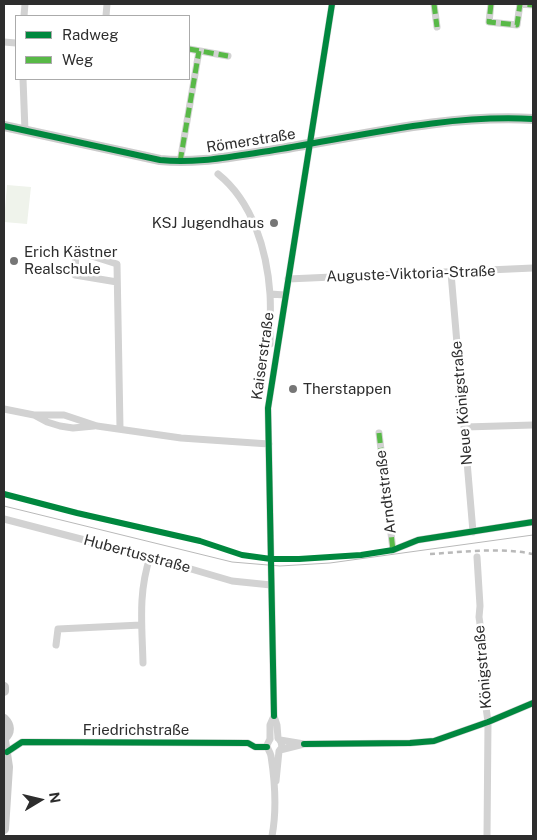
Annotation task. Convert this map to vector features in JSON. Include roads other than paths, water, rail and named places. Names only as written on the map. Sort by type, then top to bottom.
[{"type":"main road","name":"Römerstraße","points":[[4,126],[160,160],[180,162],[204,161],[432,123],[492,119],[533,119]]},
{"type":"main road","points":[[4,719],[8,723],[9,728],[8,734],[4,739],[8,767],[4,829]]},
{"type":"street","name":"Kaiserstraße","points":[[276,739],[270,724],[274,716],[268,408],[332,4]]},
{"type":"street","points":[[434,4],[437,27]]},
{"type":"street","points":[[491,4],[489,22],[517,25],[520,4],[533,5]]},
{"type":"street","points":[[190,49],[228,56]]},
{"type":"street","points":[[180,162],[199,51]]},
{"type":"street","points":[[23,80],[25,131]]},
{"type":"street","points":[[218,174],[227,181],[240,198],[256,228],[265,262],[270,294],[270,344]]},
{"type":"street","points":[[117,282],[75,275],[76,251],[117,264],[120,428]]},
{"type":"street","name":"Auguste-Viktoria-Straße","points":[[288,279],[533,268]]},
{"type":"street","name":"Neue Königstraße","points":[[451,273],[473,532]]},
{"type":"street","points":[[270,294],[285,296]]},
{"type":"street","points":[[4,409],[34,415],[64,415],[97,426]]},
{"type":"street","points":[[34,415],[60,426],[81,428],[97,426],[181,438],[269,444]]},
{"type":"street","points":[[464,427],[533,424]]},
{"type":"street","name":"Arndtstraße","points":[[379,433],[393,550],[418,540],[473,532]]},
{"type":"street","name":"Hubertusstraße","points":[[4,520],[150,557],[232,581],[271,585]]},
{"type":"street","points":[[473,532],[533,522]]},
{"type":"street","points":[[143,663],[143,577],[150,557]]},
{"type":"street","name":"Königstraße","points":[[477,558],[479,617],[483,645],[484,685],[488,722],[487,836]]},
{"type":"street","points":[[56,645],[58,629],[142,625]]},
{"type":"street","points":[[275,787],[267,742],[276,739],[304,744],[434,741],[488,722],[533,703]]},
{"type":"street","points":[[272,836],[275,820],[275,787],[282,745],[276,739]]},
{"type":"street","name":"Friedrichstraße","points":[[7,752],[22,742],[248,743],[255,747],[268,749]]},
{"type":"street","points":[[268,749],[274,753],[304,744]]},
{"type":"tram line","points":[[4,506],[232,562],[280,566],[330,563],[533,535]]},
{"type":"railway","points":[[430,554],[494,550],[533,554]]},
{"type":"place","name":"KSJ Jugendhaus","points":[[274,223]]},
{"type":"place","name":"Erich Kästner Realschule","points":[[14,261]]},
{"type":"place","name":"Therstappen","points":[[293,389]]}]
